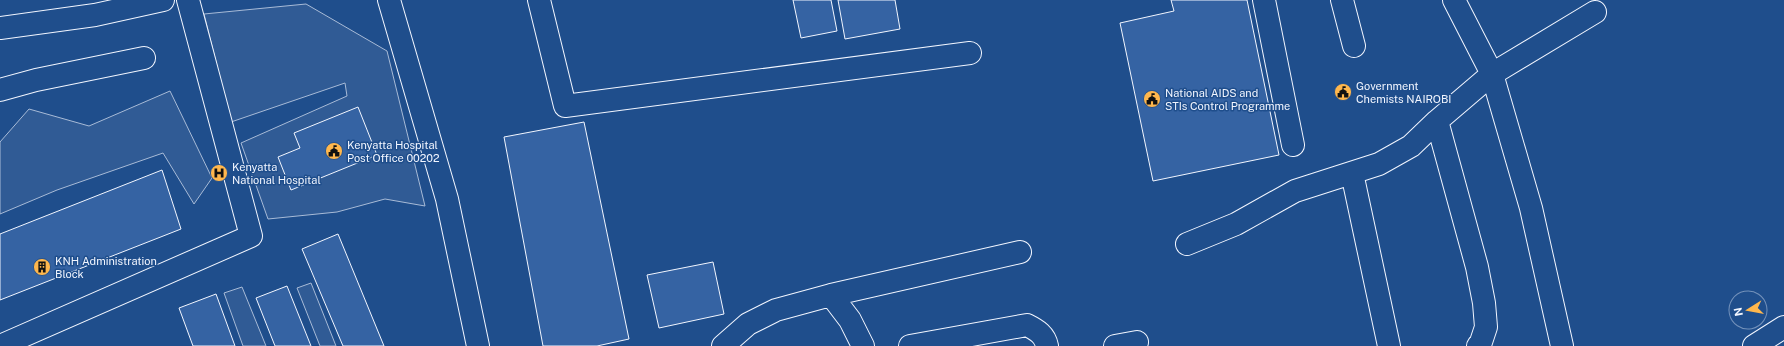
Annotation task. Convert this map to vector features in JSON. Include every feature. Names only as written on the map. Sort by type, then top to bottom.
[{"type":"street","points":[[0,28],[94,7],[163,0]]},
{"type":"street","points":[[0,346],[251,236],[188,0]]},
{"type":"street","points":[[389,0],[446,199],[478,346]]},
{"type":"street","points":[[539,0],[565,106],[970,53]]},
{"type":"street","points":[[1264,0],[1293,145]]},
{"type":"street","points":[[1342,0],[1354,46]]},
{"type":"street","points":[[1454,0],[1492,74],[1532,208],[1562,346]]},
{"type":"street","points":[[1187,244],[1236,224],[1295,191],[1379,164],[1411,146],[1437,121],[1492,74],[1595,12]]},
{"type":"street","points":[[0,90],[36,80],[144,58]]},
{"type":"street","points":[[1437,121],[1477,267],[1484,303],[1486,327],[1481,342],[1478,346]]},
{"type":"street","points":[[1352,173],[1389,346]]},
{"type":"street","points":[[723,346],[748,324],[776,310],[831,295],[1020,252]]},
{"type":"street","points":[[831,295],[850,320],[863,346]]},
{"type":"street","points":[[910,346],[1027,325],[1039,331],[1048,346]]},
{"type":"street","points":[[1754,346],[1784,327]]},
{"type":"street","points":[[1115,346],[1137,342]]},
{"type":"shaded area","points":[[306,4],[387,51],[425,206],[385,199],[337,212],[268,219],[241,143],[347,96],[345,83],[231,122],[204,14]]},
{"type":"shaded area","points":[[170,91],[212,178],[194,204],[163,153],[57,190],[0,214],[0,142],[29,109],[89,126]]},
{"type":"shaded area","points":[[311,283],[336,346],[320,346],[297,288]]},
{"type":"shaded area","points":[[242,287],[266,346],[243,346],[224,293]]},
{"type":"building","points":[[793,0],[831,0],[837,31],[801,38]]},
{"type":"building","points":[[838,0],[895,0],[900,29],[845,39]]},
{"type":"building","points":[[1171,0],[1247,0],[1279,155],[1153,181],[1120,23],[1174,11]]},
{"type":"building","name":"Kenyatta Hospital Post Office 00202","points":[[358,107],[377,155],[291,190],[278,157],[300,148],[294,133]]},
{"type":"building","points":[[584,122],[629,339],[597,346],[543,346],[504,137]]},
{"type":"building","name":"KNH Administration Block","points":[[162,170],[181,229],[0,300],[0,234]]},
{"type":"building","points":[[338,234],[384,346],[343,346],[302,249]]},
{"type":"building","points":[[713,262],[724,314],[659,328],[647,275]]},
{"type":"building","points":[[287,286],[311,346],[275,346],[256,298]]},
{"type":"building","points":[[216,294],[235,346],[193,346],[179,308]]},
{"type":"place","name":"Government Chemists NAIROBI","points":[[1343,92]]},
{"type":"place","name":"National AIDS and STIs Control Programme","points":[[1152,99]]},
{"type":"place","name":"Kenyatta Hospital Post Office 00202","points":[[334,151]]},
{"type":"place","name":"Kenyatta National Hospital","points":[[219,173]]},
{"type":"place","name":"KNH Administration Block","points":[[42,267]]}]
